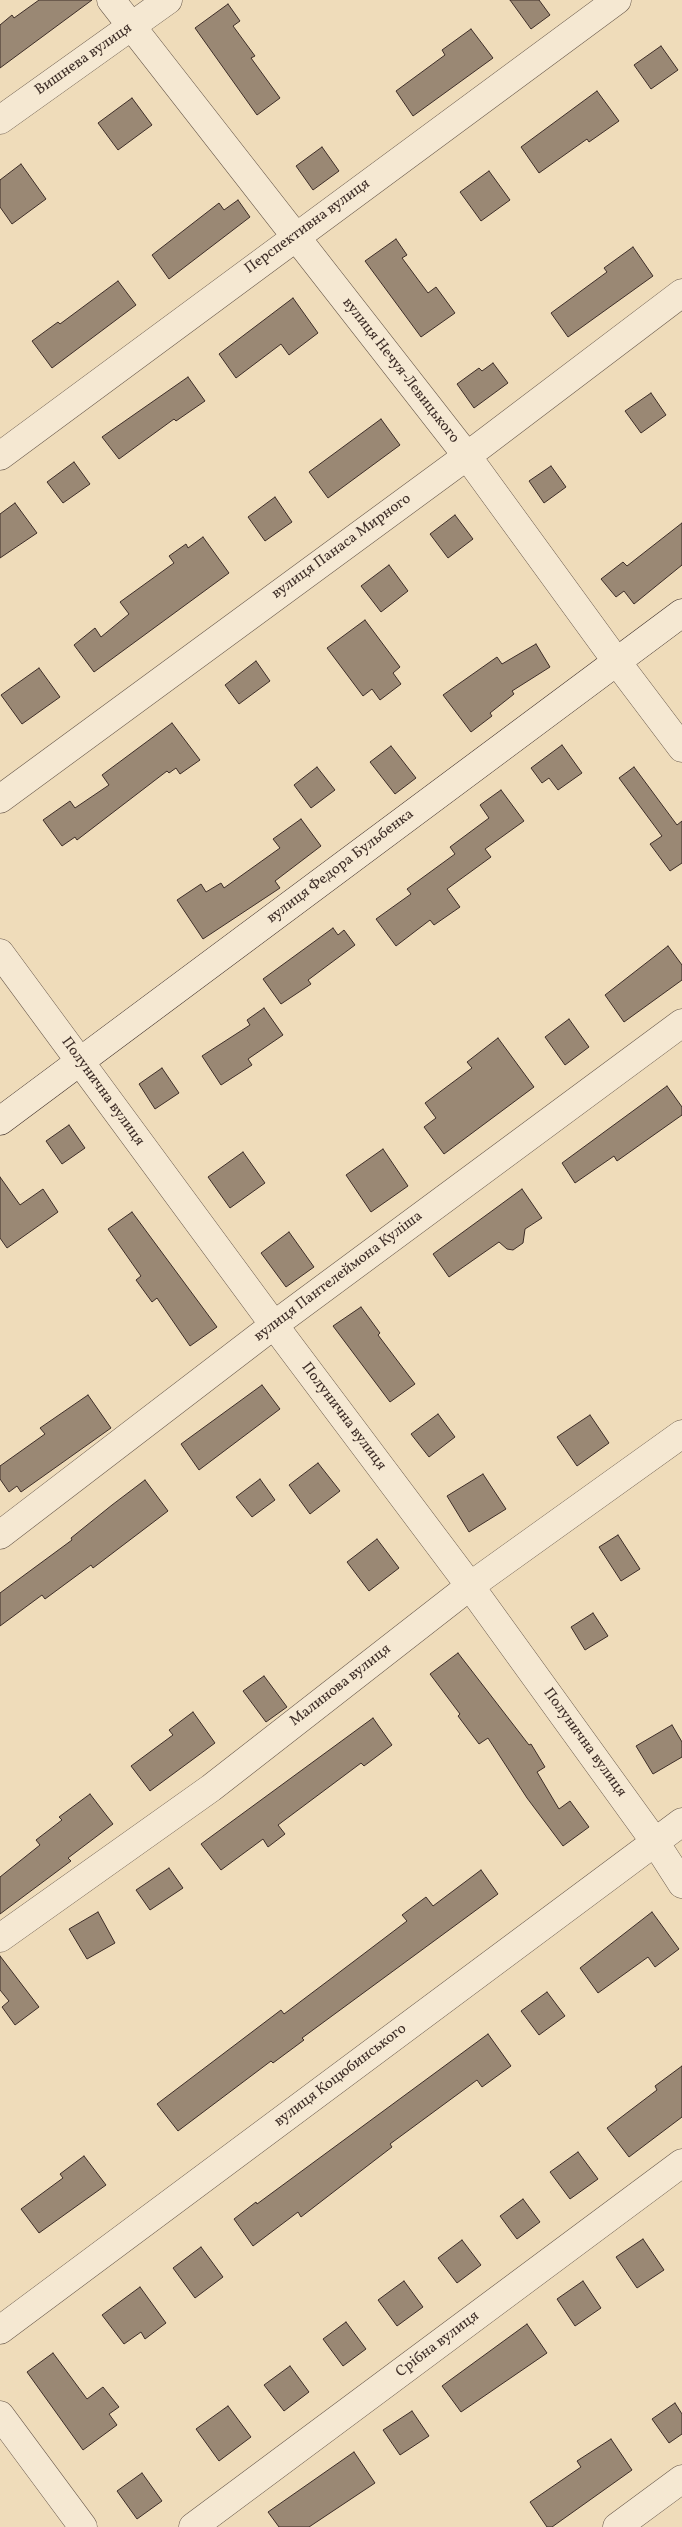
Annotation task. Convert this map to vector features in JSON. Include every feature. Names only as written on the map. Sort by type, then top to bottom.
[{"type":"street","name":"вулиця Нечуя-Левицького","points":[[110,0],[130,28],[467,456],[682,748]]},
{"type":"street","name":"Вишнева вулиця","points":[[0,120],[168,0]]},
{"type":"street","name":"Перспективна вулиця","points":[[0,456],[617,0]]},
{"type":"street","name":"вулиця Панаса Мирного","points":[[0,799],[467,456],[682,293]]},
{"type":"street","name":"вулиця Федора Бульбенка","points":[[0,1121],[682,613]]},
{"type":"street","name":"Полунична вулиця","points":[[0,953],[274,1325],[470,1586],[655,1842],[682,1884]]},
{"type":"street","name":"вулиця Пантелеймона Куліша","points":[[0,1535],[274,1325],[682,1023]]},
{"type":"street","name":"Малинова вулиця","points":[[0,1938],[211,1788],[470,1586],[682,1434]]},
{"type":"street","name":"вулиця Коцюбинського","points":[[0,2330],[682,1822]]},
{"type":"street","name":"Срібна вулиця","points":[[193,2527],[682,2163]]},
{"type":"street","points":[[0,2415],[83,2527]]},
{"type":"street","points":[[617,2527],[682,2479]]},
{"type":"building","points":[[39,0],[92,0],[0,68],[0,25],[12,15],[14,18]]},
{"type":"building","points":[[510,0],[539,0],[550,15],[531,29]]},
{"type":"building","points":[[228,4],[240,21],[233,26],[255,56],[251,58],[280,98],[257,115],[195,28]]},
{"type":"building","points":[[471,29],[493,58],[413,116],[396,91],[445,55],[442,50]]},
{"type":"building","points":[[661,46],[678,70],[651,89],[634,65]]},
{"type":"building","points":[[597,91],[619,121],[589,142],[587,139],[539,173],[521,147]]},
{"type":"building","points":[[132,98],[152,125],[118,150],[98,123]]},
{"type":"building","points":[[322,147],[339,171],[313,190],[296,166]]},
{"type":"building","points":[[21,164],[46,199],[12,224],[0,207],[0,180]]},
{"type":"building","points":[[489,171],[510,200],[481,221],[460,192]]},
{"type":"building","points":[[238,200],[250,217],[169,279],[152,255],[219,203],[224,210]]},
{"type":"building","points":[[396,239],[407,255],[402,258],[428,293],[436,287],[455,313],[421,337],[365,261]]},
{"type":"building","points":[[633,247],[653,276],[568,337],[551,313],[607,272],[604,268]]},
{"type":"building","points":[[118,281],[136,305],[52,368],[32,341],[58,322],[60,324]]},
{"type":"building","points":[[293,298],[318,333],[289,355],[281,344],[236,378],[219,354]]},
{"type":"building","points":[[493,363],[508,383],[474,408],[457,384],[479,368],[482,371]]},
{"type":"building","points":[[188,377],[205,401],[176,421],[174,419],[119,459],[102,437]]},
{"type":"building","points":[[651,393],[666,415],[641,433],[625,411]]},
{"type":"building","points":[[381,419],[400,445],[328,498],[309,472]]},
{"type":"building","points":[[74,462],[90,484],[63,503],[47,482]]},
{"type":"building","points":[[551,466],[566,487],[544,503],[529,481]]},
{"type":"building","points":[[275,497],[292,522],[265,541],[248,517]]},
{"type":"building","points":[[15,503],[37,533],[0,558],[0,514]]},
{"type":"building","points":[[455,515],[473,539],[448,558],[430,534]]},
{"type":"building","points":[[682,523],[682,565],[634,604],[624,591],[616,597],[601,579],[623,562],[627,566]]},
{"type":"building","points":[[203,537],[229,573],[94,672],[74,645],[95,628],[101,637],[129,614],[120,602],[174,563],[169,556],[186,544],[188,548]]},
{"type":"building","points":[[389,565],[408,591],[381,612],[361,586]]},
{"type":"building","points":[[365,620],[400,667],[393,673],[401,684],[380,700],[372,689],[363,696],[327,648]]},
{"type":"building","points":[[536,644],[550,667],[512,691],[514,694],[490,713],[492,716],[471,732],[443,695],[497,657],[502,664]]},
{"type":"building","points":[[256,661],[270,681],[239,704],[225,685]]},
{"type":"building","points":[[39,668],[60,697],[22,724],[1,695]]},
{"type":"building","points":[[172,723],[200,760],[180,774],[176,768],[169,773],[167,771],[77,840],[75,837],[62,846],[43,820],[70,801],[75,808],[109,785],[102,775]]},
{"type":"building","points":[[562,745],[582,773],[558,790],[549,778],[542,783],[531,768]]},
{"type":"building","points":[[391,746],[416,778],[395,794],[370,762]]},
{"type":"building","points":[[317,767],[335,790],[311,808],[294,785]]},
{"type":"building","points":[[634,767],[677,825],[682,821],[682,863],[670,871],[650,844],[662,836],[619,778]]},
{"type":"building","points":[[501,790],[524,821],[485,849],[491,857],[447,889],[460,907],[434,925],[430,920],[396,946],[376,919],[411,894],[407,889],[455,854],[450,847],[489,818],[480,805]]},
{"type":"building","points":[[301,819],[321,846],[275,881],[280,888],[203,939],[177,900],[201,884],[206,892],[221,883],[224,888],[280,848],[273,839]]},
{"type":"building","points":[[333,928],[338,935],[344,930],[355,945],[308,980],[311,984],[281,1004],[263,979]]},
{"type":"building","points":[[668,946],[682,965],[682,980],[624,1022],[605,995]]},
{"type":"building","points":[[264,1008],[283,1035],[248,1059],[252,1065],[221,1085],[202,1056],[250,1025],[247,1020]]},
{"type":"building","points":[[569,1019],[589,1047],[565,1065],[545,1037]]},
{"type":"building","points":[[498,1038],[534,1087],[444,1154],[424,1127],[436,1118],[425,1103],[472,1068],[467,1062]]},
{"type":"building","points":[[162,1068],[179,1093],[155,1109],[139,1084]]},
{"type":"building","points":[[667,1086],[682,1107],[682,1115],[617,1161],[614,1156],[575,1183],[562,1163]]},
{"type":"building","points":[[69,1125],[85,1148],[62,1164],[46,1141]]},
{"type":"building","points":[[383,1149],[408,1186],[371,1212],[346,1175]]},
{"type":"building","points":[[243,1152],[265,1183],[230,1208],[208,1177]]},
{"type":"building","points":[[0,1177],[20,1205],[43,1189],[58,1212],[7,1248],[0,1238]]},
{"type":"building","points":[[522,1189],[542,1218],[525,1229],[523,1243],[513,1250],[507,1249],[499,1242],[449,1277],[433,1254]]},
{"type":"building","points":[[132,1212],[217,1327],[190,1346],[157,1298],[152,1302],[136,1280],[141,1276],[108,1229]]},
{"type":"building","points":[[289,1232],[314,1267],[286,1287],[261,1253]]},
{"type":"building","points":[[361,1307],[380,1333],[378,1335],[415,1384],[390,1402],[333,1326]]},
{"type":"building","points":[[262,1385],[280,1409],[199,1470],[181,1444]]},
{"type":"building","points":[[88,1395],[111,1428],[21,1492],[17,1486],[9,1492],[0,1479],[0,1466],[45,1434],[40,1428]]},
{"type":"building","points":[[438,1414],[455,1437],[429,1457],[411,1434]]},
{"type":"building","points":[[590,1415],[609,1443],[577,1466],[557,1437]]},
{"type":"building","points":[[318,1463],[340,1491],[310,1514],[289,1485]]},
{"type":"building","points":[[483,1474],[506,1509],[469,1532],[447,1496]]},
{"type":"building","points":[[260,1479],[275,1500],[252,1517],[236,1497]]},
{"type":"building","points":[[145,1480],[168,1511],[93,1568],[91,1565],[45,1599],[42,1595],[0,1626],[0,1593],[72,1540],[71,1538]]},
{"type":"building","points":[[618,1535],[640,1569],[621,1581],[599,1547]]},
{"type":"building","points":[[377,1539],[399,1568],[369,1591],[347,1562]]},
{"type":"building","points":[[593,1613],[608,1636],[585,1650],[571,1627]]},
{"type":"building","points":[[458,1653],[529,1745],[531,1744],[545,1767],[537,1772],[559,1809],[570,1801],[589,1827],[563,1846],[527,1798],[488,1738],[479,1744],[458,1716],[460,1714],[430,1674]]},
{"type":"building","points":[[264,1676],[287,1707],[266,1722],[243,1691]]},
{"type":"building","points":[[193,1712],[215,1743],[150,1791],[131,1766],[173,1735],[169,1730]]},
{"type":"building","points":[[373,1718],[392,1745],[364,1766],[361,1763],[278,1825],[285,1834],[268,1847],[263,1839],[221,1870],[201,1844]]},
{"type":"building","points":[[672,1725],[682,1742],[682,1757],[653,1774],[636,1746]]},
{"type":"building","points":[[90,1794],[113,1824],[68,1858],[71,1861],[0,1914],[0,1877],[40,1845],[36,1840],[62,1820],[59,1817]]},
{"type":"building","points":[[169,1868],[183,1888],[150,1910],[136,1890]]},
{"type":"building","points":[[481,1870],[498,1894],[302,2038],[304,2040],[273,2063],[271,2061],[178,2131],[157,2104],[281,2010],[284,2014],[407,1921],[402,1915],[426,1897],[433,1906]]},
{"type":"building","points":[[98,1912],[115,1943],[87,1959],[69,1929]]},
{"type":"building","points":[[652,1912],[679,1949],[655,1967],[648,1957],[598,1993],[580,1968]]},
{"type":"building","points":[[0,1956],[39,2007],[15,2025],[2,2007],[9,2001],[0,1990]]},
{"type":"building","points":[[547,1992],[565,2016],[539,2035],[521,2011]]},
{"type":"building","points":[[488,2034],[511,2066],[482,2087],[477,2080],[390,2144],[392,2147],[301,2217],[298,2212],[253,2246],[234,2219]]},
{"type":"building","points":[[682,2066],[682,2117],[629,2157],[607,2128],[657,2090],[655,2086]]},
{"type":"building","points":[[578,2152],[598,2179],[570,2199],[550,2172]]},
{"type":"building","points":[[84,2156],[106,2185],[39,2233],[21,2209],[63,2178],[60,2174]]},
{"type":"building","points":[[523,2199],[540,2222],[517,2239],[500,2216]]},
{"type":"building","points":[[643,2239],[664,2270],[637,2288],[616,2257]]},
{"type":"building","points":[[462,2240],[481,2265],[457,2283],[438,2258]]},
{"type":"building","points":[[201,2247],[223,2277],[195,2298],[173,2268]]},
{"type":"building","points":[[404,2281],[423,2307],[397,2326],[378,2300]]},
{"type":"building","points":[[583,2281],[601,2308],[575,2326],[557,2299]]},
{"type":"building","points":[[140,2287],[166,2323],[145,2339],[141,2332],[124,2344],[102,2315]]},
{"type":"building","points":[[346,2322],[366,2349],[343,2366],[323,2339]]},
{"type":"building","points":[[527,2324],[547,2353],[461,2412],[442,2386]]},
{"type":"building","points":[[53,2353],[87,2399],[103,2387],[119,2407],[109,2414],[117,2425],[83,2450],[27,2372]]},
{"type":"building","points":[[290,2366],[309,2392],[284,2411],[264,2385]]},
{"type":"building","points":[[675,2403],[682,2414],[682,2434],[669,2443],[652,2419]]},
{"type":"building","points":[[228,2406],[251,2437],[219,2461],[196,2429]]},
{"type":"building","points":[[412,2411],[429,2436],[400,2455],[383,2430]]},
{"type":"building","points":[[611,2439],[632,2470],[552,2527],[547,2527],[530,2502],[581,2467],[577,2461]]},
{"type":"building","points":[[354,2452],[375,2483],[309,2527],[279,2527],[268,2512]]},
{"type":"building","points":[[142,2473],[162,2501],[137,2519],[117,2491]]}]
